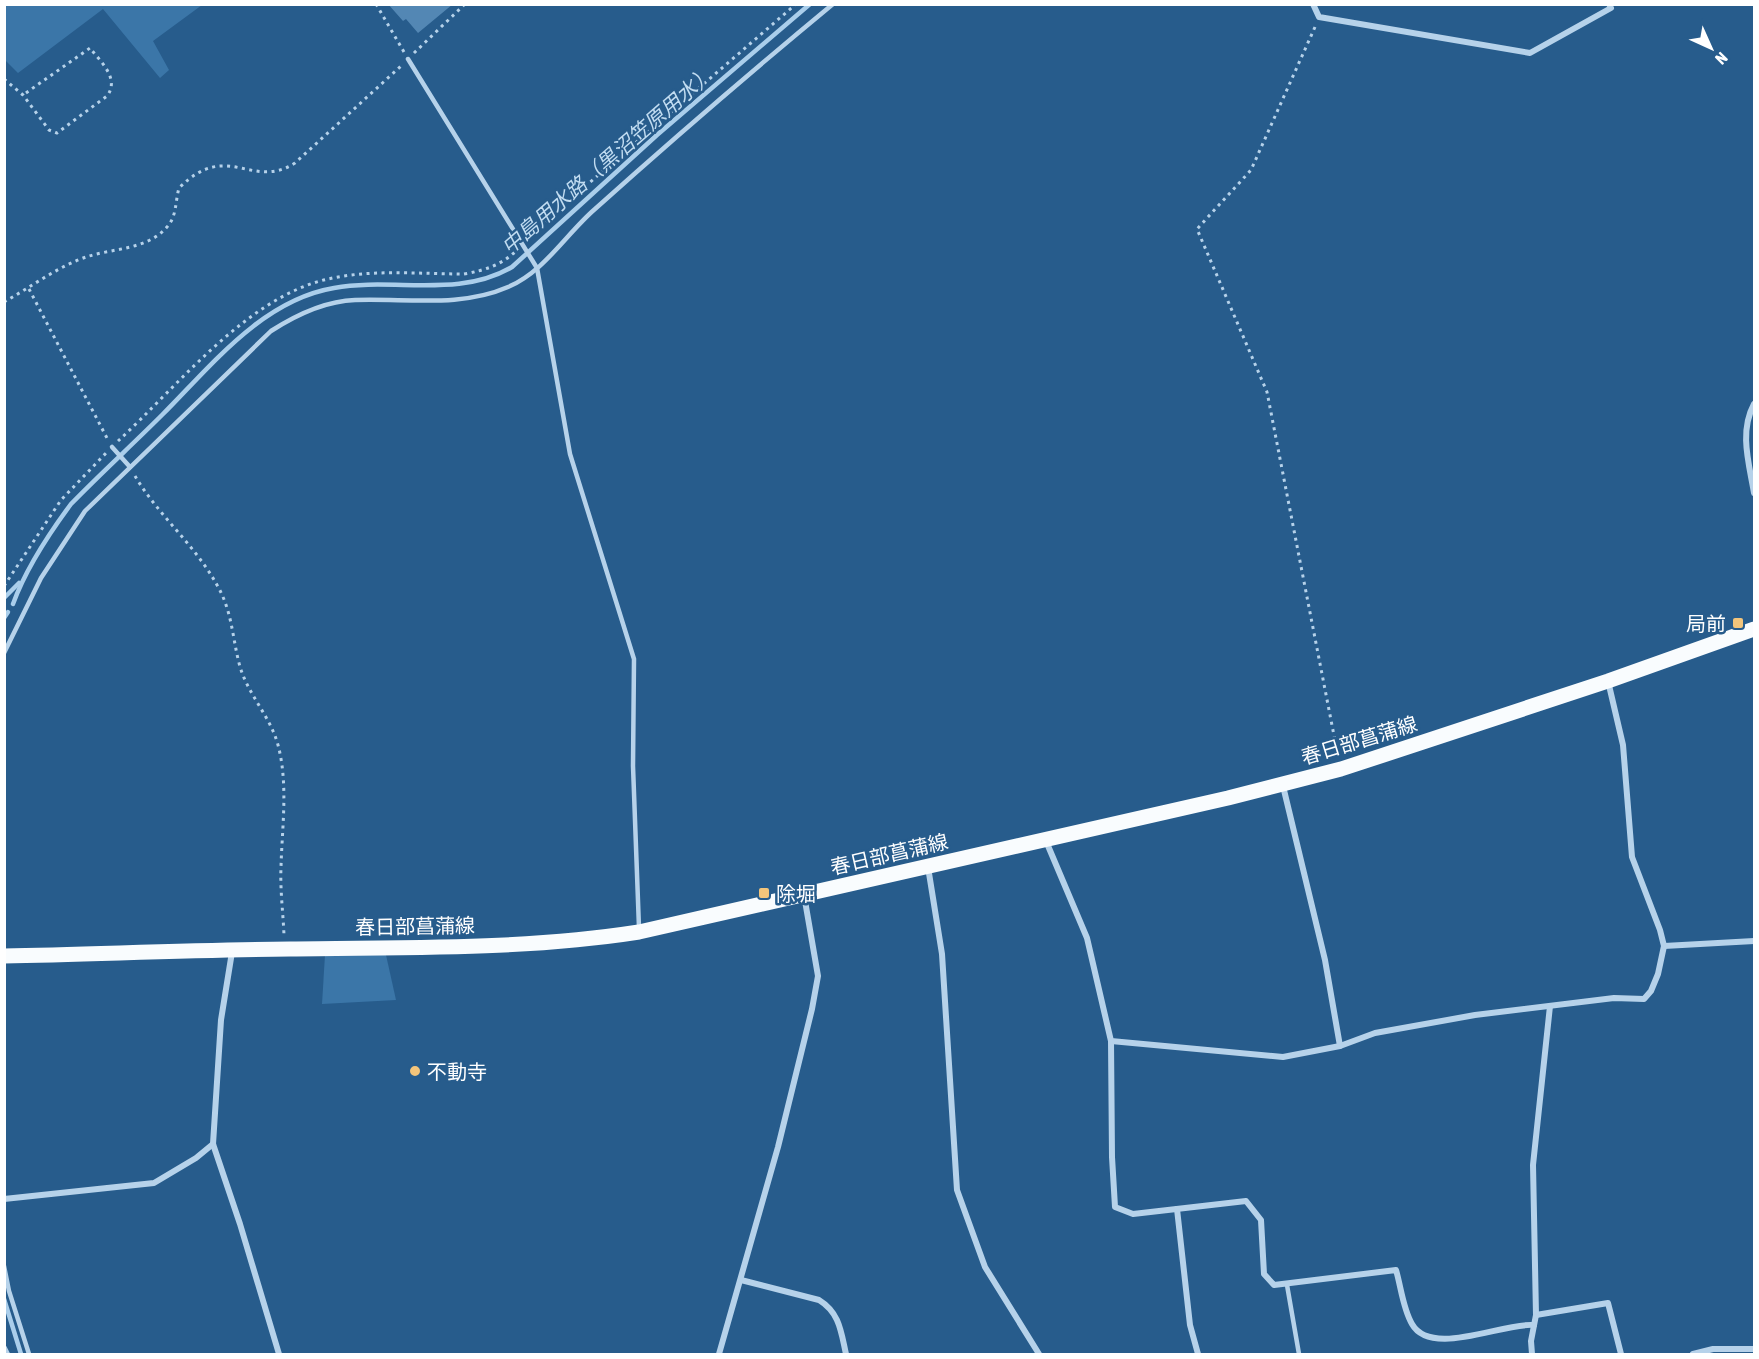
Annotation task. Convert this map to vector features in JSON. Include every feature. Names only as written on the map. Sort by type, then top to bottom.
[{"type":"main road","name":"春日部菖蒲線","points":[[4,956],[517,946],[576,942],[639,932],[1046,840],[1341,770],[1608,681],[1755,629]]},
{"type":"street","points":[[1313,4],[1319,17],[1530,54],[1611,8],[1609,4]]},
{"type":"street","points":[[1755,404],[1747,423],[1746,442],[1755,493]]},
{"type":"street","points":[[1111,1041],[1283,1057],[1340,1046],[1375,1033],[1475,1015],[1614,998],[1644,999],[1651,991],[1658,974],[1664,946],[1632,857],[1623,745],[1608,681]]},
{"type":"street","points":[[1283,785],[1325,960],[1340,1046]]},
{"type":"street","points":[[1046,840],[1088,938],[1111,1041],[1115,1207],[1133,1215],[1246,1201],[1261,1220],[1264,1274],[1274,1285],[1396,1270],[1411,1323],[1425,1336],[1459,1338],[1534,1325]]},
{"type":"street","points":[[928,867],[942,954],[957,1190],[985,1267],[1039,1354]]},
{"type":"street","points":[[719,1354],[778,1147],[812,1009],[818,976],[804,895]]},
{"type":"street","points":[[1664,946],[1755,941]]},
{"type":"street","points":[[232,952],[221,1020],[213,1144],[279,1354]]},
{"type":"street","points":[[1532,1354],[1531,1341],[1536,1315],[1533,1165],[1550,1006]]},
{"type":"street","points":[[4,1199],[154,1182],[196,1158],[213,1144]]},
{"type":"street","points":[[1177,1209],[1190,1325],[1198,1354]]},
{"type":"street","points":[[741,1280],[819,1300],[828,1306],[839,1321],[846,1354]]},
{"type":"street","points":[[1536,1315],[1608,1303],[1621,1354]]},
{"type":"street","points":[[4,1348],[7,1354]]},
{"type":"street","points":[[1693,1354],[1713,1349],[1755,1349]]},
{"type":"lane","points":[[4,653],[41,578],[85,511],[271,331],[292,318],[353,300],[464,300],[507,288],[537,268],[593,211],[832,4]]},
{"type":"lane","points":[[408,59],[537,268],[570,454],[634,659],[633,766],[639,932]]},
{"type":"lane","points":[[113,448],[130,467]]},
{"type":"lane","points":[[4,1266],[9,1292],[29,1354]]},
{"type":"lane","points":[[1287,1285],[1299,1354]]},
{"type":"path","points":[[376,4],[408,59]]},
{"type":"path","points":[[4,302],[57,270],[86,257],[141,245],[155,238],[169,226],[175,216],[179,188],[201,170],[224,165],[264,172],[284,171],[465,4]]},
{"type":"path","points":[[528,240],[573,197],[796,4]]},
{"type":"path","points":[[1319,17],[1251,170],[1197,229],[1267,392],[1341,770]]},
{"type":"path","points":[[4,79],[23,94],[49,130],[57,133],[107,96],[113,88],[113,80],[90,48],[23,94]]},
{"type":"path","points":[[29,289],[113,448]]},
{"type":"path","points":[[130,467],[139,483],[204,562],[219,588],[233,622],[239,663],[249,689],[272,725],[280,751],[284,806],[281,870],[284,949]]},
{"type":"shaded area","points":[[5,4],[202,5],[153,41],[169,70],[160,78],[103,9],[18,73],[5,60]]},
{"type":"shaded area","points":[[325,955],[386,955],[396,1000],[322,1004]]},
{"type":"building","points":[[388,4],[453,4],[418,33]]},
{"type":"waterway","name":"中島用水路（黒沼笠原用水）","points":[[13,604],[38,552],[71,504],[219,356],[261,321],[284,306],[308,295],[334,288],[356,285],[448,285],[491,277],[512,267],[657,135],[810,4]]},
{"type":"waterway","points":[[4,598],[19,583]]},
{"type":"waterway","points":[[4,618],[8,612]]},
{"type":"waterway","points":[[4,1299],[21,1354]]},
{"type":"place","name":"局前","points":[[1738,623]]},
{"type":"place","name":"除堀","points":[[764,893]]},
{"type":"place","name":"不動寺","points":[[415,1071]]}]
